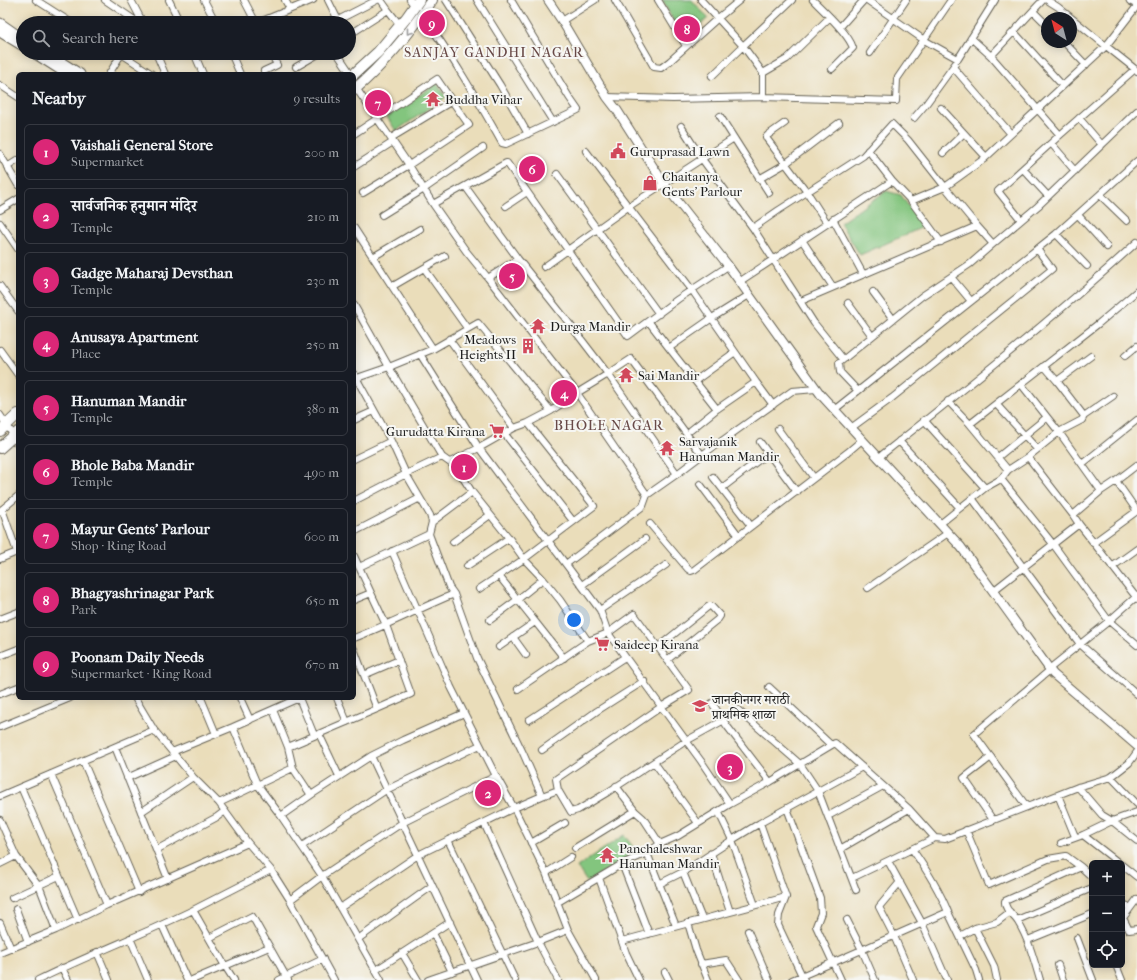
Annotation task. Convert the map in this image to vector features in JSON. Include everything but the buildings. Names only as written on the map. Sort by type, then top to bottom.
[{"type":"highway","points":[[356,88],[395,49],[432,0]]},
{"type":"highway","points":[[355,72],[378,52],[400,25],[415,2]]},
{"type":"highway","points":[[4,428],[16,416]]},
{"type":"highway","points":[[0,448],[16,438]]},
{"type":"main road","points":[[1131,0],[1137,5]]},
{"type":"main road","points":[[0,23],[16,34]]},
{"type":"main road","points":[[1,35],[16,42]]},
{"type":"main road","points":[[45,60],[64,72]]},
{"type":"main road","points":[[58,60],[77,72]]},
{"type":"street","points":[[36,0],[61,16]]},
{"type":"street","points":[[105,0],[129,16]]},
{"type":"street","points":[[131,0],[139,16]]},
{"type":"street","points":[[170,0],[177,16]]},
{"type":"street","points":[[204,0],[212,16]]},
{"type":"street","points":[[244,0],[252,16]]},
{"type":"street","points":[[285,0],[290,9]]},
{"type":"street","points":[[273,16],[313,0]]},
{"type":"street","points":[[328,0],[336,16]]},
{"type":"street","points":[[346,16],[377,0]]},
{"type":"street","points":[[381,0],[400,25]]},
{"type":"street","points":[[446,0],[500,85],[528,134]]},
{"type":"street","points":[[477,0],[553,122]]},
{"type":"street","points":[[422,15],[441,40],[502,143],[506,144],[578,110],[511,0]]},
{"type":"street","points":[[548,0],[607,97],[617,110],[664,184],[728,266],[821,396],[961,547],[1053,674],[1137,746]]},
{"type":"street","points":[[562,21],[595,0]]},
{"type":"street","points":[[615,0],[654,67],[661,68],[740,0]]},
{"type":"street","points":[[658,0],[686,46]]},
{"type":"street","points":[[701,0],[743,46],[763,73],[763,97]]},
{"type":"street","points":[[712,76],[792,0]]},
{"type":"street","points":[[813,0],[840,28],[853,48],[832,69]]},
{"type":"street","points":[[840,28],[865,0],[894,18],[924,40],[958,59]]},
{"type":"street","points":[[870,53],[906,0]]},
{"type":"street","points":[[607,97],[673,99],[763,97],[896,101],[897,79],[950,0]]},
{"type":"street","points":[[914,118],[953,67],[995,0]]},
{"type":"street","points":[[991,56],[1043,0]]},
{"type":"street","points":[[1021,220],[998,191],[1060,135],[1136,70],[1058,7],[1047,0]]},
{"type":"street","points":[[911,201],[945,187],[986,157],[1106,46],[1137,5]]},
{"type":"street","points":[[356,31],[388,10]]},
{"type":"street","points":[[1033,11],[1041,19]]},
{"type":"street","points":[[763,73],[787,59],[830,18]]},
{"type":"street","points":[[1014,32],[1063,86]]},
{"type":"street","points":[[971,38],[991,56],[1060,135]]},
{"type":"street","points":[[1070,48],[1086,65]]},
{"type":"street","points":[[110,72],[117,60]]},
{"type":"street","points":[[131,60],[149,72]]},
{"type":"street","points":[[159,60],[164,72]]},
{"type":"street","points":[[197,60],[202,72]]},
{"type":"street","points":[[234,60],[239,72]]},
{"type":"street","points":[[265,72],[277,64],[275,60]]},
{"type":"street","points":[[296,67],[308,60]]},
{"type":"street","points":[[342,60],[351,72]]},
{"type":"street","points":[[953,67],[1011,134]]},
{"type":"street","points":[[356,133],[437,79],[469,125],[409,165],[363,193]]},
{"type":"street","points":[[0,85],[16,95]]},
{"type":"street","points":[[356,90],[392,140],[466,252],[488,278],[577,393],[647,495]]},
{"type":"street","points":[[356,166],[452,101]]},
{"type":"street","points":[[941,108],[986,157]]},
{"type":"street","points":[[858,391],[840,372],[839,362],[922,296],[970,264],[1048,196],[1137,111]]},
{"type":"street","points":[[720,116],[769,193]]},
{"type":"street","points":[[1080,118],[1102,145]]},
{"type":"street","points":[[759,179],[785,164],[839,123]]},
{"type":"street","points":[[785,124],[766,137],[807,192],[827,223]]},
{"type":"street","points":[[753,228],[862,156],[892,124],[908,140],[993,244]]},
{"type":"street","points":[[681,126],[702,159],[753,228],[814,323],[843,359]]},
{"type":"street","points":[[943,153],[964,133]]},
{"type":"street","points":[[544,267],[628,207],[734,138]]},
{"type":"street","points":[[1051,143],[1075,171]]},
{"type":"street","points":[[382,215],[424,189],[483,148]]},
{"type":"street","points":[[868,150],[892,181],[911,201],[941,242]]},
{"type":"street","points":[[586,151],[692,290],[773,405]]},
{"type":"street","points":[[0,154],[16,182]]},
{"type":"street","points":[[834,410],[1056,234],[1137,160]]},
{"type":"street","points":[[7,167],[16,161]]},
{"type":"street","points":[[433,204],[506,163],[509,165],[628,336],[728,266]]},
{"type":"street","points":[[1023,169],[1048,196]]},
{"type":"street","points":[[557,174],[659,314]]},
{"type":"street","points":[[739,282],[892,181]]},
{"type":"street","points":[[465,186],[518,259],[608,374],[677,474]]},
{"type":"street","points":[[506,206],[527,192]]},
{"type":"street","points":[[1100,195],[1127,221]]},
{"type":"street","points":[[0,210],[16,200]]},
{"type":"street","points":[[1078,215],[1107,247]]},
{"type":"street","points":[[833,219],[863,274]]},
{"type":"street","points":[[0,223],[16,246]]},
{"type":"street","points":[[801,301],[977,226]]},
{"type":"street","points":[[373,257],[420,229]]},
{"type":"street","points":[[356,231],[433,349]]},
{"type":"street","points":[[1056,234],[1087,266]]},
{"type":"street","points":[[802,240],[833,287]]},
{"type":"street","points":[[878,458],[1014,349],[1107,270],[1137,242]]},
{"type":"street","points":[[851,428],[892,398],[1052,269],[1037,249]]},
{"type":"street","points":[[393,286],[445,256]]},
{"type":"street","points":[[488,278],[518,259]]},
{"type":"street","points":[[424,268],[467,328]]},
{"type":"street","points":[[951,277],[971,301]]},
{"type":"street","points":[[0,286],[16,308]]},
{"type":"street","points":[[970,424],[1098,324],[1137,291]]},
{"type":"street","points":[[873,292],[893,319]]},
{"type":"street","points":[[669,348],[712,318],[749,295]]},
{"type":"street","points":[[848,303],[872,336]]},
{"type":"street","points":[[356,309],[442,457],[456,467],[472,492],[524,559],[560,600],[588,641]]},
{"type":"street","points":[[649,322],[717,409]]},
{"type":"street","points":[[356,378],[389,367],[433,349],[478,323],[551,412]]},
{"type":"street","points":[[449,339],[514,428]]},
{"type":"street","points":[[1125,356],[1137,346]]},
{"type":"street","points":[[0,350],[16,372]]},
{"type":"street","points":[[695,381],[735,352]]},
{"type":"street","points":[[420,354],[479,448],[600,610],[608,632],[730,804]]},
{"type":"street","points":[[1057,381],[1091,356]]},
{"type":"street","points":[[450,462],[479,448],[514,428],[551,412],[577,393],[631,359],[702,454]]},
{"type":"street","points":[[1044,366],[1084,416]]},
{"type":"street","points":[[356,380],[391,441],[406,474],[430,515],[432,522],[429,534],[449,587],[454,594],[477,658],[542,796]]},
{"type":"street","points":[[691,430],[717,409],[756,382]]},
{"type":"street","points":[[1021,384],[1059,432],[1101,491]]},
{"type":"street","points":[[566,564],[644,506],[647,495],[702,454],[792,391],[816,389]]},
{"type":"street","points":[[940,524],[985,488],[1001,479],[1008,470],[1028,457],[1059,432],[1082,420],[1084,416],[1113,396]]},
{"type":"street","points":[[948,401],[970,424],[1008,470]]},
{"type":"street","points":[[996,404],[1037,449]]},
{"type":"street","points":[[356,419],[374,410]]},
{"type":"street","points":[[0,415],[4,428],[16,436]]},
{"type":"street","points":[[998,457],[1047,418]]},
{"type":"street","points":[[924,420],[985,488]]},
{"type":"street","points":[[1082,464],[1137,420]]},
{"type":"street","points":[[479,589],[524,559],[594,506],[528,423]]},
{"type":"street","points":[[778,429],[814,478]]},
{"type":"street","points":[[504,433],[573,522]]},
{"type":"street","points":[[650,524],[688,569],[691,571],[694,570],[797,492],[862,440]]},
{"type":"street","points":[[899,440],[960,508]]},
{"type":"street","points":[[356,458],[391,441]]},
{"type":"street","points":[[760,442],[797,492]]},
{"type":"street","points":[[722,488],[768,453]]},
{"type":"street","points":[[356,500],[442,457]]},
{"type":"street","points":[[1027,807],[974,734],[1137,597],[1093,543],[1028,457]]},
{"type":"street","points":[[1073,515],[1101,491],[1137,465]]},
{"type":"street","points":[[713,477],[751,526]]},
{"type":"street","points":[[1001,479],[1053,544],[1109,621],[1137,645]]},
{"type":"street","points":[[1093,543],[1137,511],[1116,481]]},
{"type":"street","points":[[700,484],[739,536]]},
{"type":"street","points":[[432,522],[472,492]]},
{"type":"street","points":[[16,498],[1,510],[16,547]]},
{"type":"street","points":[[356,531],[420,498]]},
{"type":"street","points":[[972,498],[1080,644],[1137,694]]},
{"type":"street","points":[[453,542],[490,515]]},
{"type":"street","points":[[993,591],[1079,524]]},
{"type":"street","points":[[868,588],[948,533]]},
{"type":"street","points":[[359,567],[429,534]]},
{"type":"street","points":[[467,566],[509,538]]},
{"type":"street","points":[[582,585],[645,539]]},
{"type":"street","points":[[1112,567],[1137,549]]},
{"type":"street","points":[[392,551],[451,687],[546,873],[568,930],[596,980]]},
{"type":"street","points":[[0,559],[16,553]]},
{"type":"street","points":[[288,747],[411,694],[386,625],[356,560]]},
{"type":"street","points":[[600,610],[666,565]]},
{"type":"street","points":[[499,576],[564,658]]},
{"type":"street","points":[[490,620],[543,579]]},
{"type":"street","points":[[356,599],[371,593]]},
{"type":"street","points":[[356,637],[454,594]]},
{"type":"street","points":[[658,647],[709,606],[711,606],[719,614],[720,616],[718,619],[667,660]]},
{"type":"street","points":[[0,619],[16,613]]},
{"type":"street","points":[[518,689],[588,641],[608,632],[634,614],[689,690],[661,707],[556,779],[558,790],[571,812],[578,810],[686,741],[724,720]]},
{"type":"street","points":[[500,646],[535,622]]},
{"type":"street","points":[[513,637],[526,655]]},
{"type":"street","points":[[0,656],[16,650]]},
{"type":"street","points":[[356,654],[377,709]]},
{"type":"street","points":[[529,720],[626,657]]},
{"type":"street","points":[[364,675],[399,660]]},
{"type":"street","points":[[542,750],[596,711],[644,681]]},
{"type":"street","points":[[769,687],[831,745]]},
{"type":"street","points":[[0,694],[16,688]]},
{"type":"street","points":[[0,727],[65,700]]},
{"type":"street","points":[[136,700],[154,730],[193,777],[226,811],[248,843],[272,870],[334,980]]},
{"type":"street","points":[[202,700],[216,734]]},
{"type":"street","points":[[241,700],[250,720]]},
{"type":"street","points":[[127,778],[216,734],[295,700]]},
{"type":"street","points":[[300,700],[314,736]]},
{"type":"street","points":[[338,700],[347,722]]},
{"type":"street","points":[[712,703],[727,726],[770,782]]},
{"type":"street","points":[[273,710],[288,747],[293,768],[311,795]]},
{"type":"street","points":[[738,710],[800,764],[818,791],[856,890]]},
{"type":"street","points":[[281,816],[371,756],[464,713]]},
{"type":"street","points":[[234,727],[257,784],[322,876],[381,980]]},
{"type":"street","points":[[0,796],[154,730]]},
{"type":"street","points":[[321,738],[339,776]]},
{"type":"street","points":[[558,902],[622,864],[647,853],[660,844],[678,836],[835,743],[909,809],[935,838]]},
{"type":"street","points":[[302,846],[386,790],[480,745]]},
{"type":"street","points":[[114,747],[168,879]]},
{"type":"street","points":[[852,878],[935,838],[945,838],[1078,787],[1111,777],[1129,763],[1137,752]]},
{"type":"street","points":[[371,756],[477,980]]},
{"type":"street","points":[[991,757],[964,778],[993,820]]},
{"type":"street","points":[[83,761],[139,892]]},
{"type":"street","points":[[654,762],[698,823]]},
{"type":"street","points":[[659,884],[683,872],[760,823],[862,767]]},
{"type":"street","points":[[219,803],[293,768]]},
{"type":"street","points":[[51,774],[108,905]]},
{"type":"street","points":[[290,900],[322,876],[402,823],[496,776]]},
{"type":"street","points":[[141,812],[193,777]]},
{"type":"street","points":[[1111,777],[1137,804]]},
{"type":"street","points":[[616,786],[635,811],[643,818],[660,844]]},
{"type":"street","points":[[828,816],[883,786]]},
{"type":"street","points":[[21,787],[78,920]]},
{"type":"street","points":[[1078,787],[1102,815],[1137,841]]},
{"type":"street","points":[[340,908],[418,856],[514,808],[558,790]]},
{"type":"street","points":[[1058,795],[1076,837]]},
{"type":"street","points":[[787,808],[820,898],[821,913],[816,926],[834,962],[841,980]]},
{"type":"street","points":[[840,849],[909,809]]},
{"type":"street","points":[[156,850],[226,811]]},
{"type":"street","points":[[575,848],[635,811]]},
{"type":"street","points":[[718,812],[732,840],[755,906]]},
{"type":"street","points":[[1061,842],[1083,835],[1137,812]]},
{"type":"street","points":[[0,820],[3,834],[16,856],[39,886],[56,930]]},
{"type":"street","points":[[531,843],[566,822]]},
{"type":"street","points":[[484,823],[538,942],[558,980]]},
{"type":"street","points":[[760,823],[786,898],[779,915],[778,925],[803,978]]},
{"type":"street","points":[[966,830],[989,885],[1048,859],[1066,856],[1089,875]]},
{"type":"street","points":[[1083,835],[1115,860]]},
{"type":"street","points":[[448,840],[515,980]]},
{"type":"street","points":[[0,953],[56,930],[108,905],[248,843]]},
{"type":"street","points":[[912,849],[931,876],[940,893],[976,970],[979,980]]},
{"type":"street","points":[[647,853],[676,926]]},
{"type":"street","points":[[711,853],[730,912]]},
{"type":"street","points":[[0,864],[16,856]]},
{"type":"street","points":[[546,873],[571,857]]},
{"type":"street","points":[[888,860],[922,923],[947,980]]},
{"type":"street","points":[[622,864],[649,934]]},
{"type":"street","points":[[1125,867],[1137,877]]},
{"type":"street","points":[[1040,980],[1028,940],[1017,920],[1005,905],[1005,901],[1081,868]]},
{"type":"street","points":[[38,980],[97,952],[162,925],[272,870]]},
{"type":"street","points":[[683,872],[702,919]]},
{"type":"street","points":[[12,898],[59,876]]},
{"type":"street","points":[[599,878],[626,953],[639,980]]},
{"type":"street","points":[[900,882],[879,907],[894,936],[913,980]]},
{"type":"street","points":[[358,939],[432,886]]},
{"type":"street","points":[[1017,920],[1089,889]]},
{"type":"street","points":[[622,941],[786,898]]},
{"type":"street","points":[[1128,930],[1123,918],[1137,899]]},
{"type":"street","points":[[1125,905],[1130,908]]},
{"type":"street","points":[[16,909],[28,942]]},
{"type":"street","points":[[193,910],[234,980]]},
{"type":"street","points":[[792,980],[803,978],[834,962],[948,912]]},
{"type":"street","points":[[960,936],[975,928],[997,922],[1010,912]]},
{"type":"street","points":[[1028,940],[1089,915]]},
{"type":"street","points":[[209,938],[252,916],[287,978]]},
{"type":"street","points":[[848,920],[875,980]]},
{"type":"street","points":[[376,970],[450,922]]},
{"type":"street","points":[[688,923],[696,950],[708,980]]},
{"type":"street","points":[[0,924],[11,949]]},
{"type":"street","points":[[162,925],[187,980]]},
{"type":"street","points":[[975,928],[994,966],[997,980]]},
{"type":"street","points":[[430,980],[470,965],[503,955],[568,930]]},
{"type":"street","points":[[1124,932],[1128,930],[1137,930]]},
{"type":"street","points":[[748,931],[769,980]]},
{"type":"street","points":[[433,933],[452,972]]},
{"type":"street","points":[[130,938],[148,980]]},
{"type":"street","points":[[1077,938],[1093,980]]},
{"type":"street","points":[[192,980],[269,947]]},
{"type":"street","points":[[97,952],[109,980]]},
{"type":"street","points":[[402,953],[418,980]]},
{"type":"street","points":[[280,980],[287,978],[323,959]]},
{"type":"street","points":[[701,964],[726,960],[738,980]]},
{"type":"street","points":[[1058,964],[1063,980]]},
{"type":"street","points":[[62,968],[68,980]]},
{"type":"street","points":[[1117,968],[1122,980]]},
{"type":"street","points":[[665,972],[669,980]]},
{"type":"green space","points":[[662,0],[692,0],[708,18],[684,40]]},
{"type":"green space","points":[[437,83],[446,97],[396,131],[387,117]]},
{"type":"green space","points":[[886,191],[901,195],[923,227],[860,255],[840,223]]},
{"type":"green space","points":[[624,835],[637,852],[587,882],[577,867]]},
{"type":"place","name":"Poonam Daily Needs","points":[[432,23]]},
{"type":"place","name":"Bhagyashrinagar Park","points":[[687,29]]},
{"type":"place","name":"Buddha Vihar","points":[[433,99]]},
{"type":"place","name":"Mayur Gents' Parlour","points":[[378,103]]},
{"type":"place","name":"Guruprasad Lawn","points":[[618,151]]},
{"type":"place","name":"Bhole Baba Mandir","points":[[532,169]]},
{"type":"place","name":"Chaitanya Gents' Parlour","points":[[650,183]]},
{"type":"place","name":"Hanuman Mandir","points":[[512,276]]},
{"type":"place","name":"Durga Mandir","points":[[538,326]]},
{"type":"place","name":"Meadows Heights II","points":[[528,346]]},
{"type":"place","name":"Sai Mandir","points":[[626,375]]},
{"type":"place","name":"Anusaya Apartment","points":[[564,393]]},
{"type":"place","name":"Gurudatta Kirana","points":[[497,431]]},
{"type":"place","name":"Sarvajanik Hanuman Mandir","points":[[667,448]]},
{"type":"place","name":"Vaishali General Store","points":[[464,467]]},
{"type":"place","name":"Saideep Kirana","points":[[602,644]]},
{"type":"place","name":"जानकीनगर मराठी प्राथमिक शाळा","points":[[700,706]]},
{"type":"place","name":"Gadge Maharaj Devsthan","points":[[730,767]]},
{"type":"place","name":"सार्वजनिक हनुमान मंदिर","points":[[488,793]]},
{"type":"place","name":"Panchaleshwar Hanuman Mandir","points":[[607,855]]},
{"type":"district","name":"SANJAY GANDHI NAGAR","points":[[494,52]]},
{"type":"district","name":"BHOLE NAGAR","points":[[609,425]]}]
